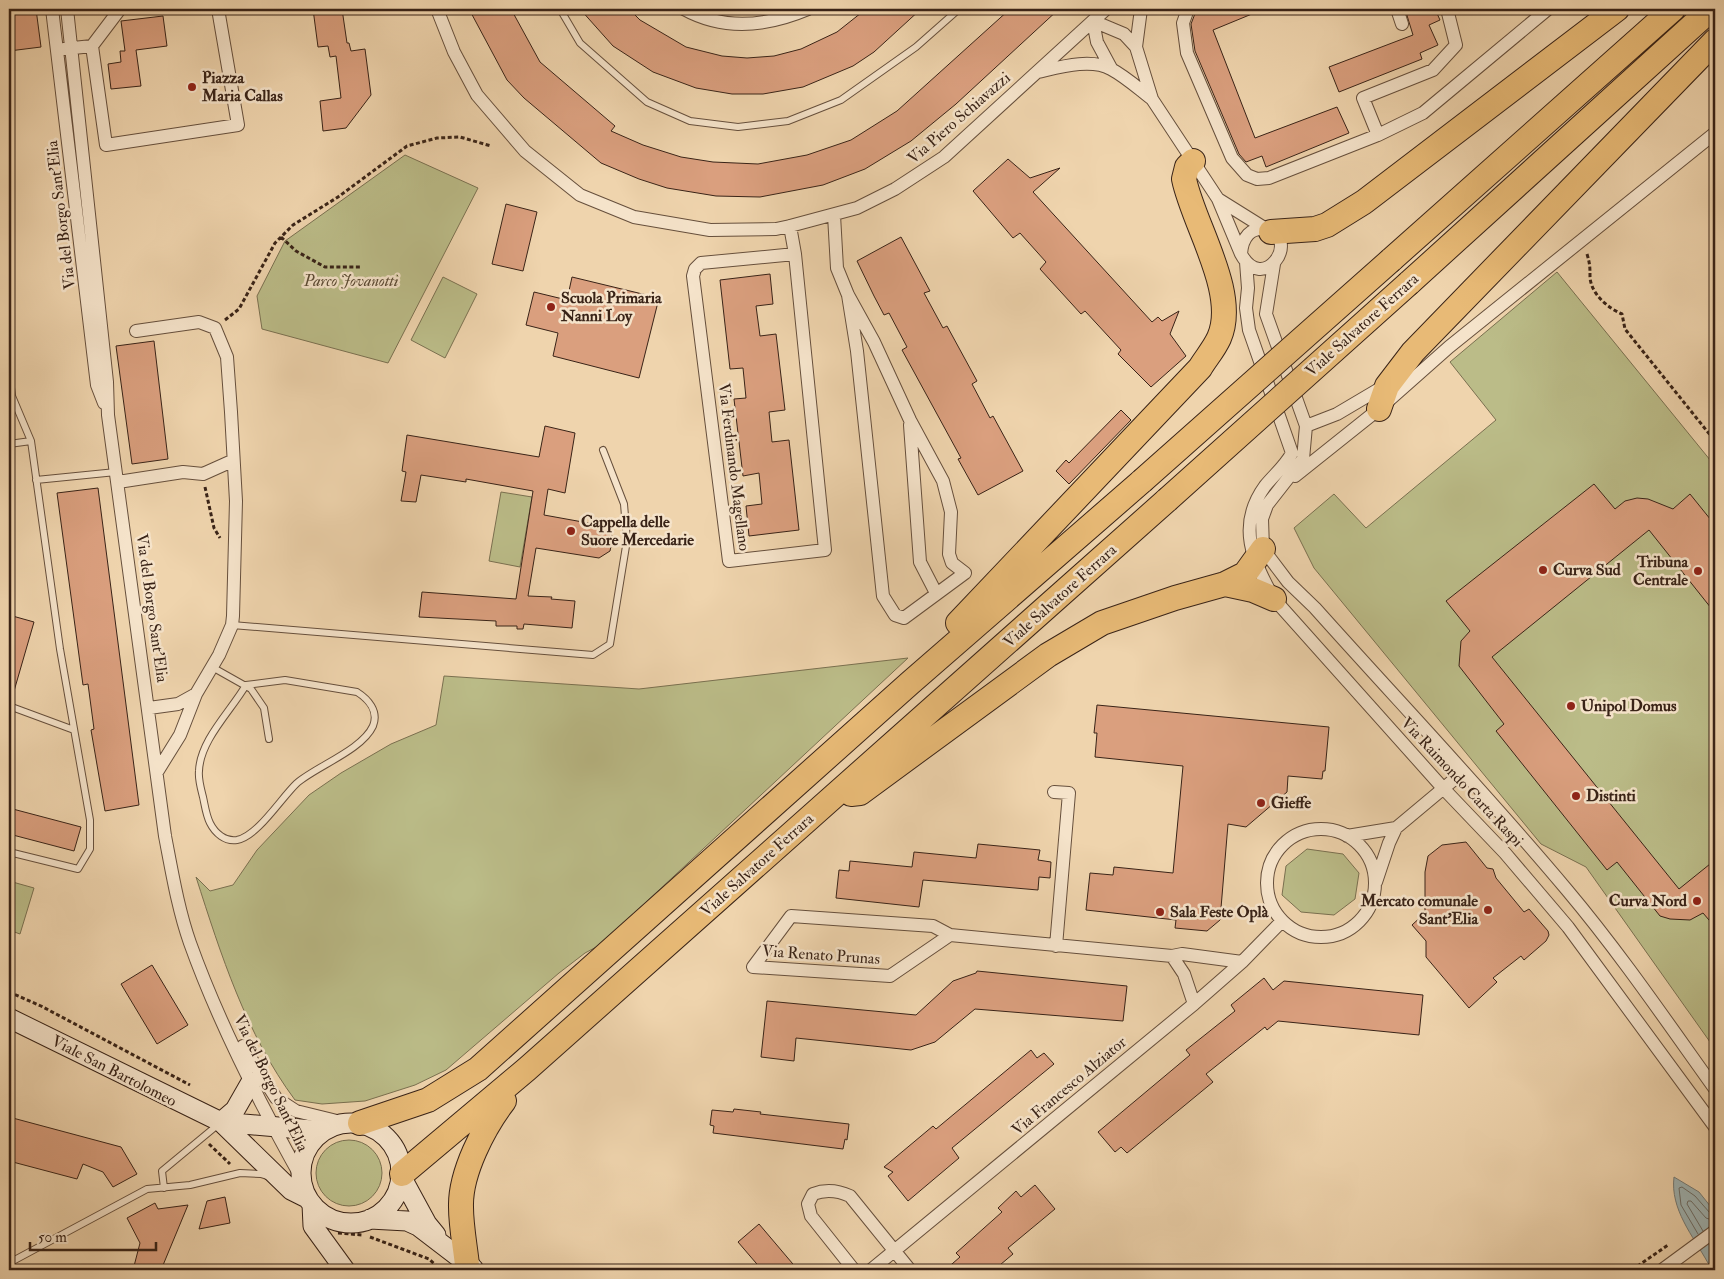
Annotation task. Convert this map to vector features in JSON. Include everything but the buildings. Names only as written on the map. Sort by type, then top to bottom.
[{"type":"highway","points":[[1269,231],[1315,229],[1327,225],[1364,202],[1617,9]]},
{"type":"highway","name":"Viale Salvatore Ferrara","points":[[352,1123],[428,1100],[478,1069],[910,683],[1142,481],[1673,9]]},
{"type":"highway","name":"Viale Salvatore Ferrara","points":[[402,1176],[528,1069],[1167,500],[1711,9]]},
{"type":"highway","points":[[1379,409],[1390,382],[1413,352],[1715,41]]},
{"type":"highway","points":[[910,683],[918,665],[1200,368],[1219,337],[1223,310],[1222,290],[1184,179],[1187,167],[1193,161]]},
{"type":"highway","points":[[834,796],[860,793],[1048,655],[1077,637],[1102,623],[1175,598],[1225,584],[1245,574],[1259,554]]},
{"type":"highway","points":[[1225,584],[1253,590],[1274,599]]},
{"type":"highway","points":[[471,1268],[461,1205],[476,1145],[495,1113],[528,1069]]},
{"type":"street","name":"Via del Borgo Sant'Elia","points":[[52,9],[97,385],[108,415]]},
{"type":"street","name":"Via del Borgo Sant'Elia","points":[[67,9],[107,382],[108,415],[165,836],[177,898],[190,943],[214,1002],[251,1082],[306,1192]]},
{"type":"street","points":[[106,145],[92,46],[120,9]]},
{"type":"street","points":[[83,148],[238,125],[218,9]]},
{"type":"street","name":"Via Piero Schiavazzi","points":[[436,9],[454,52],[477,95],[525,151],[580,196],[634,217],[710,230],[776,229],[834,215],[858,208],[919,174],[944,156],[1106,9]]},
{"type":"street","points":[[684,9],[713,20],[735,25],[784,19],[808,9]]},
{"type":"street","points":[[1141,9],[1136,47],[1152,99],[1218,199],[1243,258],[1260,269],[1274,264]]},
{"type":"street","points":[[1188,9],[1183,23],[1187,52],[1232,158],[1247,175],[1257,179],[1269,178],[1378,135],[1423,113],[1548,9]]},
{"type":"street","points":[[1397,9],[1402,24]]},
{"type":"street","points":[[1378,135],[1364,98],[1432,70],[1456,45],[1447,9]]},
{"type":"street","points":[[1093,21],[1124,34],[1136,47]]},
{"type":"street","points":[[1093,21],[1097,42],[1111,68]]},
{"type":"street","points":[[57,50],[92,46]]},
{"type":"street","points":[[1037,72],[1076,65],[1095,64],[1111,68],[1152,99]]},
{"type":"street","points":[[1287,481],[1301,473],[1450,347],[1715,133]]},
{"type":"street","points":[[1218,199],[1269,231],[1278,238],[1281,245],[1280,254],[1274,264],[1266,314],[1306,426],[1298,456]]},
{"type":"street","points":[[834,215],[837,268],[848,295],[874,342],[910,420],[943,481],[951,512],[949,554],[952,563],[965,573],[904,618],[895,615],[883,596],[857,351],[848,295]]},
{"type":"street","name":"Via Ferdinando Magellano","points":[[790,226],[795,254],[825,550],[729,560],[693,276],[695,269],[701,263],[795,254]]},
{"type":"street","points":[[1269,231],[1256,229],[1248,233],[1242,243],[1248,288],[1246,308],[1249,330],[1298,456]]},
{"type":"street","points":[[136,331],[199,322],[215,328],[227,357],[236,501],[232,625],[212,667],[196,694],[180,735],[157,772]]},
{"type":"street","points":[[1306,426],[1337,414],[1450,347]]},
{"type":"street","points":[[910,420],[920,562],[936,593]]},
{"type":"street","points":[[1298,456],[1321,456]]},
{"type":"street","name":"Via Raimondo Carta Raspi","points":[[1298,456],[1287,481],[1277,491],[1265,512],[1259,554],[1274,599],[1442,787],[1505,853],[1568,927],[1715,1127]]},
{"type":"street","name":"Via Raimondo Carta Raspi","points":[[1298,456],[1256,501],[1250,522],[1250,540],[1259,554],[1315,608],[1538,856],[1612,946],[1715,1089]]},
{"type":"street","points":[[117,477],[182,472],[203,474],[232,461]]},
{"type":"street","name":"Via del Borgo Sant'Elia","points":[[149,708],[178,704],[196,694]]},
{"type":"street","points":[[1375,886],[1374,872],[1370,859],[1362,848],[1347,836],[1328,829],[1314,829],[1290,838],[1272,859],[1266,885],[1274,910],[1282,921],[1306,935],[1319,937],[1333,935],[1357,922],[1366,912],[1372,900],[1375,886],[1396,828],[1442,787],[1463,772]]},
{"type":"street","points":[[1054,792],[1069,793],[1056,946]]},
{"type":"street","points":[[1347,836],[1396,828]]},
{"type":"street","name":"Via Renato Prunas","points":[[950,935],[890,976],[753,967],[791,916],[933,926],[950,935],[1172,956],[1182,954],[1242,962]]},
{"type":"street","name":"Via Francesco Alziator","points":[[871,1270],[1194,1004],[1242,962],[1282,921]]},
{"type":"street","points":[[1172,956],[1184,974],[1194,1004]]},
{"type":"street","name":"Via del Borgo Sant'Elia","points":[[214,1002],[276,1098],[296,1111],[352,1123]]},
{"type":"street","name":"Viale San Bartolomeo","points":[[9,1018],[186,1107],[221,1122],[323,1131]]},
{"type":"street","points":[[221,1122],[235,1110],[251,1082]]},
{"type":"street","name":"Viale San Bartolomeo","points":[[221,1122],[230,1134],[291,1190],[306,1192]]},
{"type":"street","points":[[345,1270],[313,1226],[301,1166],[306,1155],[323,1131],[352,1123],[381,1132],[389,1141],[396,1151],[402,1176],[427,1224],[444,1246]]},
{"type":"street","points":[[306,1192],[324,1216],[336,1222],[350,1224],[370,1219],[382,1213],[393,1201],[402,1176]]},
{"type":"street","points":[[854,1270],[811,1216],[808,1204],[813,1194],[823,1190],[842,1192],[850,1196],[910,1270]]},
{"type":"street","points":[[370,1219],[407,1221],[418,1226],[471,1268]]},
{"type":"street","points":[[1662,1270],[1715,1231]]},
{"type":"lane","points":[[560,9],[580,43],[647,102],[690,120],[738,127],[788,121],[842,100],[916,47],[959,9]]},
{"type":"lane","points":[[9,371],[12,396],[31,441],[74,730],[90,820],[90,849],[78,869],[9,852]]},
{"type":"lane","points":[[9,444],[31,441]]},
{"type":"lane","points":[[232,625],[593,655],[610,644],[627,540],[624,504],[603,450]]},
{"type":"lane","points":[[36,480],[117,477]]},
{"type":"lane","points":[[212,667],[246,685],[264,708],[269,739]]},
{"type":"lane","points":[[285,680],[356,692],[367,698],[375,718],[372,727],[364,737],[298,783],[247,837],[235,841],[218,834],[212,828],[206,810],[199,772],[202,754],[246,685],[285,680]]},
{"type":"lane","points":[[9,706],[74,730]]},
{"type":"lane","points":[[164,1188],[162,1170],[221,1122]]},
{"type":"lane","points":[[9,1263],[147,1189],[190,1185],[240,1173],[261,1174],[283,1182]]},
{"type":"path","points":[[215,328],[239,309],[280,237],[293,225],[338,197],[407,146],[437,138],[460,137],[492,146]]},
{"type":"path","points":[[280,237],[296,252],[324,267],[360,267]]},
{"type":"path","points":[[1585,250],[1592,268],[1592,286],[1597,294],[1609,308],[1622,314],[1625,329],[1715,441]]},
{"type":"path","points":[[203,474],[214,528],[235,562]]},
{"type":"path","points":[[9,992],[41,1006],[196,1089],[186,1107]]},
{"type":"path","points":[[202,1137],[240,1173]]},
{"type":"path","points":[[335,1232],[371,1238],[429,1259],[442,1270]]},
{"type":"path","points":[[1632,1270],[1675,1241]]},
{"type":"green space","name":"Parco Jovanotti","points":[[405,155],[478,188],[388,363],[262,329],[257,296],[285,241]]},
{"type":"green space","name":"Unipol Domus","points":[[1557,272],[1715,466],[1715,1049],[1586,867],[1541,844],[1314,568],[1294,528],[1334,494],[1366,528],[1496,420],[1450,362]]},
{"type":"green space","points":[[443,277],[477,294],[445,358],[411,340]]},
{"type":"green space","points":[[501,492],[532,497],[520,567],[489,561]]},
{"type":"green space","points":[[908,658],[600,945],[585,953],[559,973],[446,1070],[415,1085],[365,1101],[322,1104],[295,1100],[262,1048],[249,1021],[225,964],[196,877],[210,891],[233,885],[257,850],[309,795],[341,773],[391,744],[436,725],[444,676],[639,689]]},
{"type":"green space","points":[[1307,849],[1343,854],[1359,873],[1355,899],[1334,915],[1301,912],[1282,895],[1286,866]]},
{"type":"green space","points":[[9,881],[34,888],[20,934],[9,930]]},
{"type":"green space","points":[[349,1140],[362,1143],[372,1150],[379,1160],[382,1173],[379,1186],[372,1196],[362,1203],[349,1206],[336,1203],[326,1196],[319,1186],[316,1173],[319,1160],[326,1150],[336,1143]]},
{"type":"water","points":[[1674,1177],[1699,1192],[1715,1212],[1715,1270],[1708,1263],[1679,1211],[1674,1189]]},
{"type":"place","name":"Piazza Maria Callas","points":[[192,87]]},
{"type":"place","name":"Scuola Primaria Nanni Loy","points":[[551,307]]},
{"type":"place","name":"Cappella delle Suore Mercedarie","points":[[571,531]]},
{"type":"place","name":"Curva Sud","points":[[1543,570]]},
{"type":"place","name":"Tribuna Centrale","points":[[1698,571]]},
{"type":"place","name":"Unipol Domus","points":[[1571,706]]},
{"type":"place","name":"Distinti","points":[[1576,796]]},
{"type":"place","name":"Gieffe","points":[[1261,803]]},
{"type":"place","name":"Curva Nord","points":[[1697,901]]},
{"type":"place","name":"Mercato comunale Sant'Elia","points":[[1488,910]]},
{"type":"place","name":"Sala Feste Oplà","points":[[1160,912]]}]
